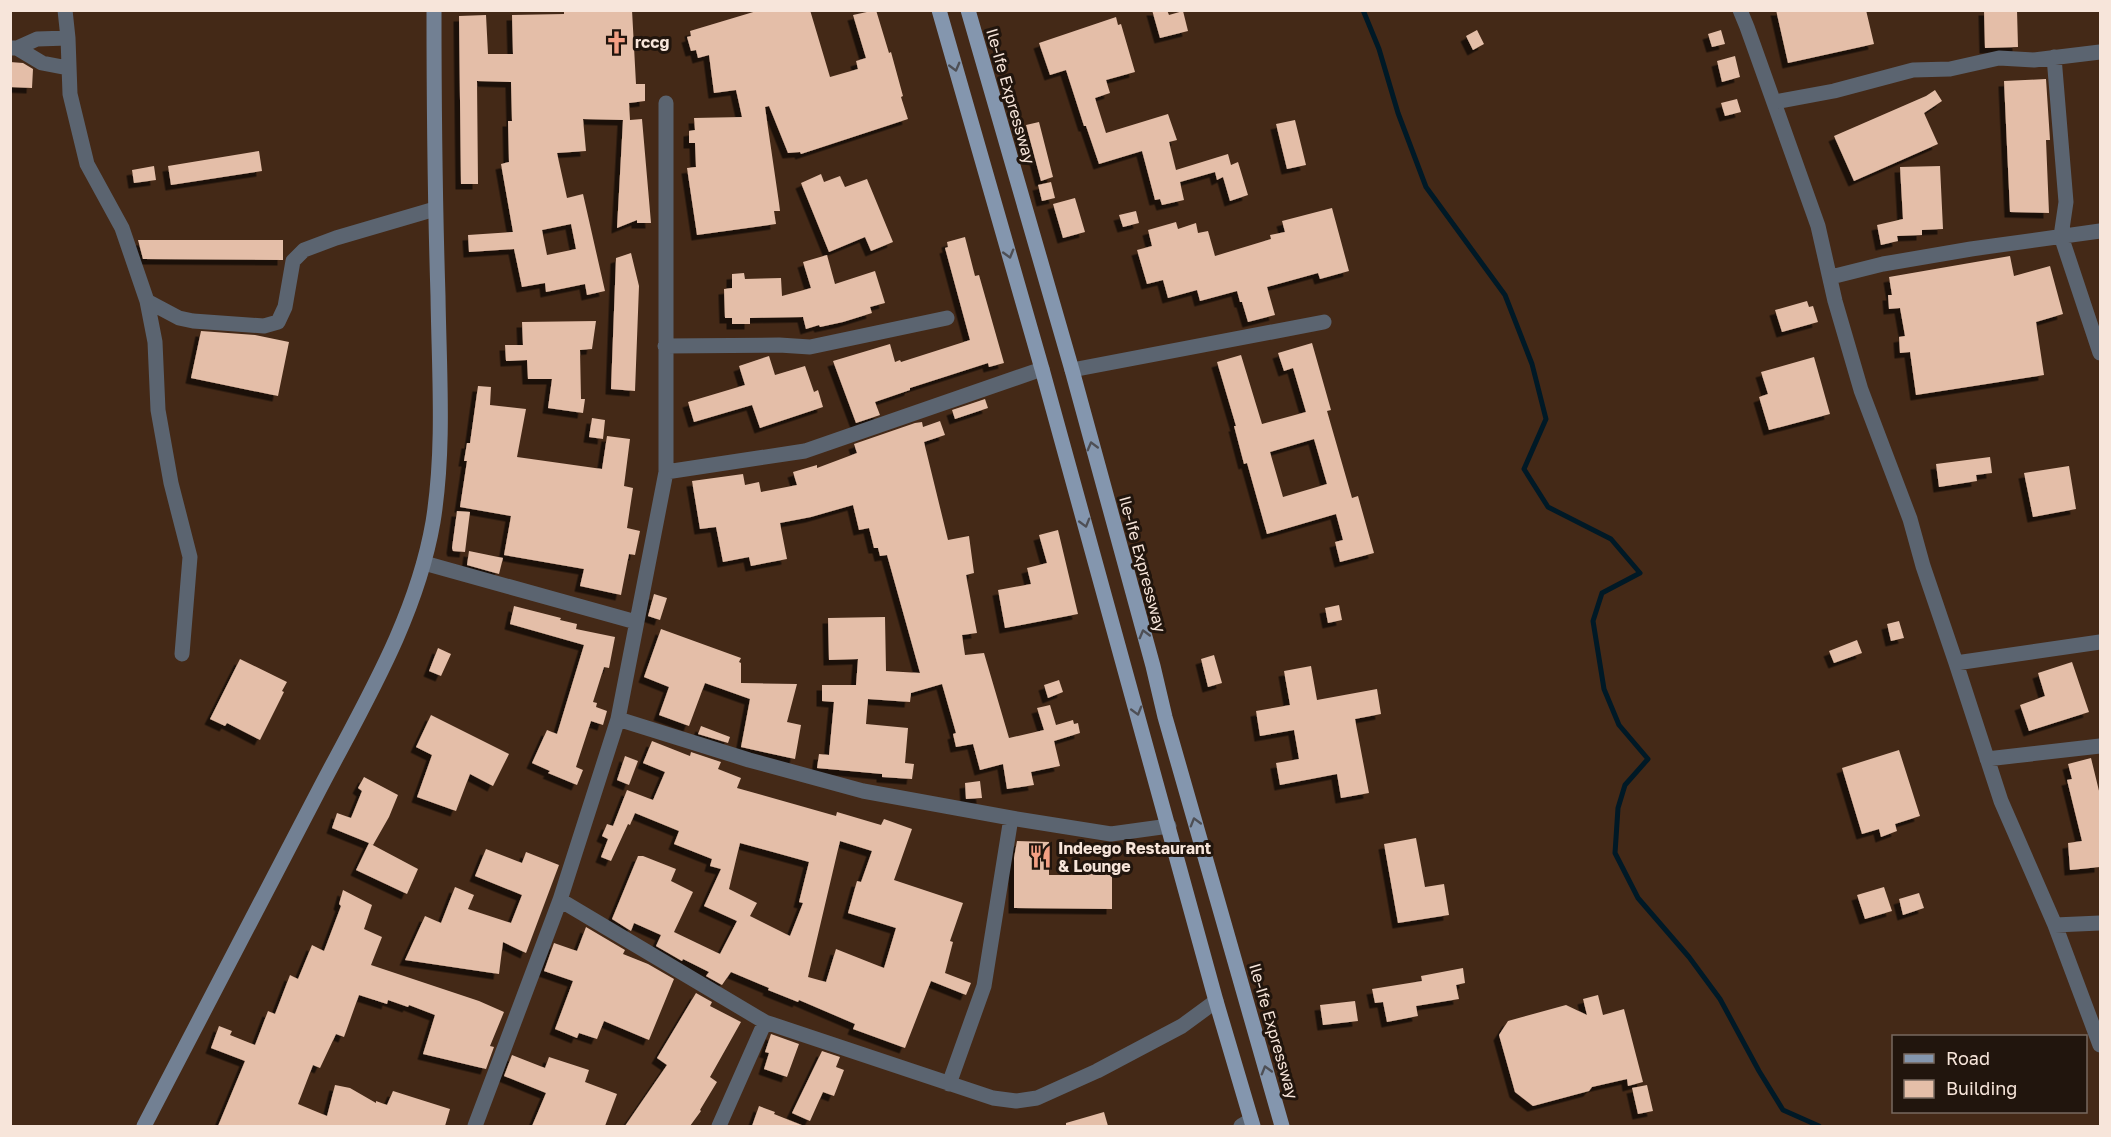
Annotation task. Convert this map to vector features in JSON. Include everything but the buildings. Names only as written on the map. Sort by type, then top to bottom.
[{"type":"main road","points":[[144,1126],[371,690],[412,604],[424,563],[433,520],[439,454],[434,10]]},
{"type":"main road","points":[[939,10],[1128,676],[1249,1124]]},
{"type":"main road","name":"Ile-Ife Expressway","points":[[968,10],[1072,370],[1165,717],[1282,1126]]},
{"type":"main road","points":[[1128,676],[1153,666]]},
{"type":"street","points":[[65,10],[70,94],[87,164],[122,228],[147,301],[155,342],[158,410],[171,483],[189,557],[182,654]]},
{"type":"street","points":[[1740,10],[1818,226],[1843,330],[1861,390],[1910,519],[1923,566],[2001,801],[2055,925],[2100,1045]]},
{"type":"street","points":[[14,48],[37,39],[68,38]]},
{"type":"street","points":[[14,48],[42,63],[68,68]]},
{"type":"street","points":[[1775,102],[1834,91],[1913,70],[1950,69],[1999,58],[2034,60],[2100,52]]},
{"type":"street","points":[[2054,57],[2066,202],[2061,236],[2100,353]]},
{"type":"street","points":[[474,1126],[560,900],[618,719],[666,472],[666,103]]},
{"type":"street","points":[[147,301],[179,318],[193,321],[264,326],[278,322],[285,307],[293,261],[303,250],[435,209]]},
{"type":"street","points":[[1831,277],[1883,264],[2100,231]]},
{"type":"street","points":[[665,346],[810,347],[947,318]]},
{"type":"street","points":[[1072,370],[1324,322]]},
{"type":"street","points":[[666,472],[805,451],[1042,369]]},
{"type":"street","points":[[424,563],[636,622]]},
{"type":"street","points":[[1956,663],[2100,642]]},
{"type":"street","points":[[618,719],[749,760],[863,791],[1111,834],[1169,826]]},
{"type":"street","points":[[1988,759],[2100,746]]},
{"type":"street","points":[[950,1084],[984,986],[1011,818]]},
{"type":"street","points":[[560,900],[765,1022],[993,1098],[1016,1101],[1037,1098],[1097,1071],[1182,1026],[1216,1001]]},
{"type":"street","points":[[2055,925],[2100,923]]},
{"type":"street","points":[[719,1126],[765,1022]]},
{"type":"waterway","points":[[1363,10],[1379,49],[1398,113],[1426,187],[1505,295],[1532,364],[1546,419],[1524,469],[1548,507],[1611,539],[1640,573],[1602,593],[1593,621],[1604,689],[1619,725],[1648,759],[1625,785],[1618,808],[1615,853],[1638,898],[1689,957],[1720,999],[1783,1110],[1819,1126]]},
{"type":"place","name":"rccg","points":[[617,42]]},
{"type":"place","name":"Indeego Restaurant & Lounge","points":[[1040,857]]}]
